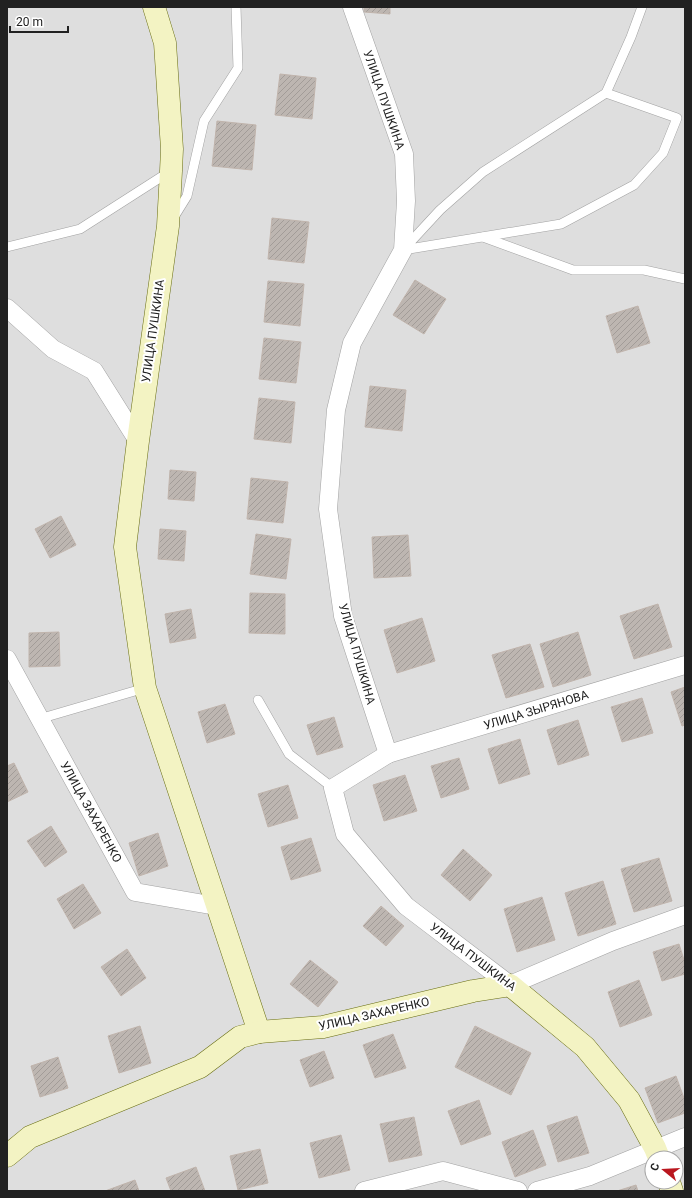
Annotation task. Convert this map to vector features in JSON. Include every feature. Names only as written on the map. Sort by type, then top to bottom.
[{"type":"street","name":"УЛИЦА ПУШКИНА","points":[[154,7],[165,43],[172,149],[171,171],[168,226],[125,547],[145,688],[259,1032]]},
{"type":"street","name":"УЛИЦА ПУШКИНА","points":[[352,7],[404,154],[406,201],[403,250],[352,343],[336,410],[328,509],[343,616],[388,754]]},
{"type":"street","points":[[7,308],[53,349],[94,371],[138,441]]},
{"type":"street","name":"УЛИЦА ЗАХАРЕНКО","points":[[7,660],[135,892],[216,906]]},
{"type":"street","name":"УЛИЦА ЗЫРЯНОВА","points":[[388,754],[685,665]]},
{"type":"street","points":[[333,788],[388,754]]},
{"type":"street","name":"УЛИЦА ПУШКИНА","points":[[333,788],[344,834],[406,906],[510,984],[585,1048],[629,1100],[655,1150]]},
{"type":"street","name":"УЛИЦА ЗАХАРЕНКО","points":[[7,1156],[30,1137],[200,1067],[240,1037],[259,1032],[323,1027],[473,991],[510,984],[613,941],[685,915]]},
{"type":"street","points":[[662,1150],[685,1137]]},
{"type":"street","points":[[537,1191],[590,1176],[644,1157]]},
{"type":"street","points":[[364,1191],[443,1171],[518,1191]]},
{"type":"lane","points":[[168,226],[187,196],[204,121],[238,68],[236,7]]},
{"type":"lane","points":[[403,250],[440,210],[484,172],[606,94],[631,37],[642,7]]},
{"type":"lane","points":[[403,250],[561,224],[634,185],[663,152],[677,118],[606,94]]},
{"type":"lane","points":[[7,247],[80,229],[171,171]]},
{"type":"lane","points":[[481,237],[573,270],[644,270],[685,279]]},
{"type":"lane","points":[[39,718],[145,688]]},
{"type":"lane","points":[[258,700],[289,754],[333,788]]},
{"type":"shaded area","points":[[7,7],[685,7],[685,1191],[7,1191]]},
{"type":"building","points":[[364,7],[390,7],[390,14],[364,12]]},
{"type":"building","points":[[280,74],[316,78],[312,119],[275,115]]},
{"type":"building","points":[[217,121],[256,125],[252,170],[212,166]]},
{"type":"building","points":[[272,218],[309,222],[304,263],[268,259]]},
{"type":"building","points":[[415,280],[446,299],[424,334],[393,315]]},
{"type":"building","points":[[268,281],[304,284],[300,326],[264,322]]},
{"type":"building","points":[[638,306],[650,343],[617,353],[606,316]]},
{"type":"building","points":[[264,338],[301,342],[296,383],[259,379]]},
{"type":"building","points":[[370,386],[406,390],[402,431],[365,427]]},
{"type":"building","points":[[259,398],[295,402],[291,443],[254,439]]},
{"type":"building","points":[[170,470],[196,472],[194,501],[168,499]]},
{"type":"building","points":[[251,478],[288,482],[283,523],[247,519]]},
{"type":"building","points":[[61,516],[76,545],[50,558],[35,529]]},
{"type":"building","points":[[160,529],[186,531],[184,561],[158,559]]},
{"type":"building","points":[[256,534],[291,539],[286,579],[250,574]]},
{"type":"building","points":[[408,535],[411,576],[374,578],[372,537]]},
{"type":"building","points":[[250,593],[285,594],[285,634],[249,633]]},
{"type":"building","points":[[658,604],[672,647],[634,659],[620,616]]},
{"type":"building","points":[[191,609],[196,638],[170,643],[165,614]]},
{"type":"building","points":[[422,618],[435,661],[397,673],[384,630]]},
{"type":"building","points":[[59,632],[60,666],[29,667],[29,633]]},
{"type":"building","points":[[578,632],[591,675],[553,687],[540,644]]},
{"type":"building","points":[[530,644],[544,687],[506,698],[492,655]]},
{"type":"building","points":[[685,687],[685,725],[682,726],[671,692]]},
{"type":"building","points":[[642,698],[653,733],[622,742],[611,707]]},
{"type":"building","points":[[225,704],[235,734],[207,743],[198,712]]},
{"type":"building","points":[[334,717],[343,747],[317,755],[307,725]]},
{"type":"building","points":[[578,720],[589,755],[558,765],[547,730]]},
{"type":"building","points":[[520,739],[530,774],[499,784],[488,749]]},
{"type":"building","points":[[459,758],[469,789],[441,798],[431,766]]},
{"type":"building","points":[[14,763],[28,792],[7,802],[7,766]]},
{"type":"building","points":[[405,775],[417,811],[384,821],[373,785]]},
{"type":"building","points":[[288,785],[298,818],[268,827],[258,794]]},
{"type":"building","points":[[51,826],[67,852],[45,867],[27,841]]},
{"type":"building","points":[[158,833],[168,866],[139,876],[129,843]]},
{"type":"building","points":[[311,838],[321,871],[291,880],[281,847]]},
{"type":"building","points":[[463,849],[492,875],[470,901],[441,875]]},
{"type":"building","points":[[659,858],[672,901],[634,912],[621,869]]},
{"type":"building","points":[[603,881],[616,924],[578,936],[565,893]]},
{"type":"building","points":[[83,884],[101,913],[74,929],[57,899]]},
{"type":"building","points":[[542,897],[555,940],[517,952],[504,909]]},
{"type":"building","points":[[381,906],[404,926],[386,946],[363,926]]},
{"type":"building","points":[[679,944],[685,963],[685,974],[662,981],[653,952]]},
{"type":"building","points":[[127,949],[146,978],[121,996],[101,967]]},
{"type":"building","points":[[310,960],[338,982],[318,1007],[290,984]]},
{"type":"building","points":[[639,980],[652,1015],[620,1027],[608,992]]},
{"type":"building","points":[[140,1026],[151,1063],[119,1073],[108,1036]]},
{"type":"building","points":[[475,1026],[531,1053],[511,1095],[455,1067]]},
{"type":"building","points":[[393,1034],[406,1068],[375,1078],[363,1045]]},
{"type":"building","points":[[324,1051],[334,1078],[310,1087],[300,1060]]},
{"type":"building","points":[[58,1057],[68,1088],[40,1097],[31,1066]]},
{"type":"building","points":[[676,1076],[685,1101],[685,1113],[658,1123],[645,1088]]},
{"type":"building","points":[[479,1100],[491,1134],[461,1145],[448,1111]]},
{"type":"building","points":[[577,1116],[589,1153],[558,1162],[547,1126]]},
{"type":"building","points":[[414,1117],[422,1155],[389,1162],[380,1124]]},
{"type":"building","points":[[533,1130],[546,1165],[515,1177],[502,1142]]},
{"type":"building","points":[[341,1135],[350,1170],[319,1178],[310,1143]]},
{"type":"building","points":[[260,1149],[268,1183],[238,1190],[230,1156]]},
{"type":"building","points":[[196,1167],[205,1191],[171,1191],[166,1178]]},
{"type":"building","points":[[135,1180],[139,1191],[105,1191]]},
{"type":"building","points":[[636,1185],[638,1191],[617,1191]]}]
